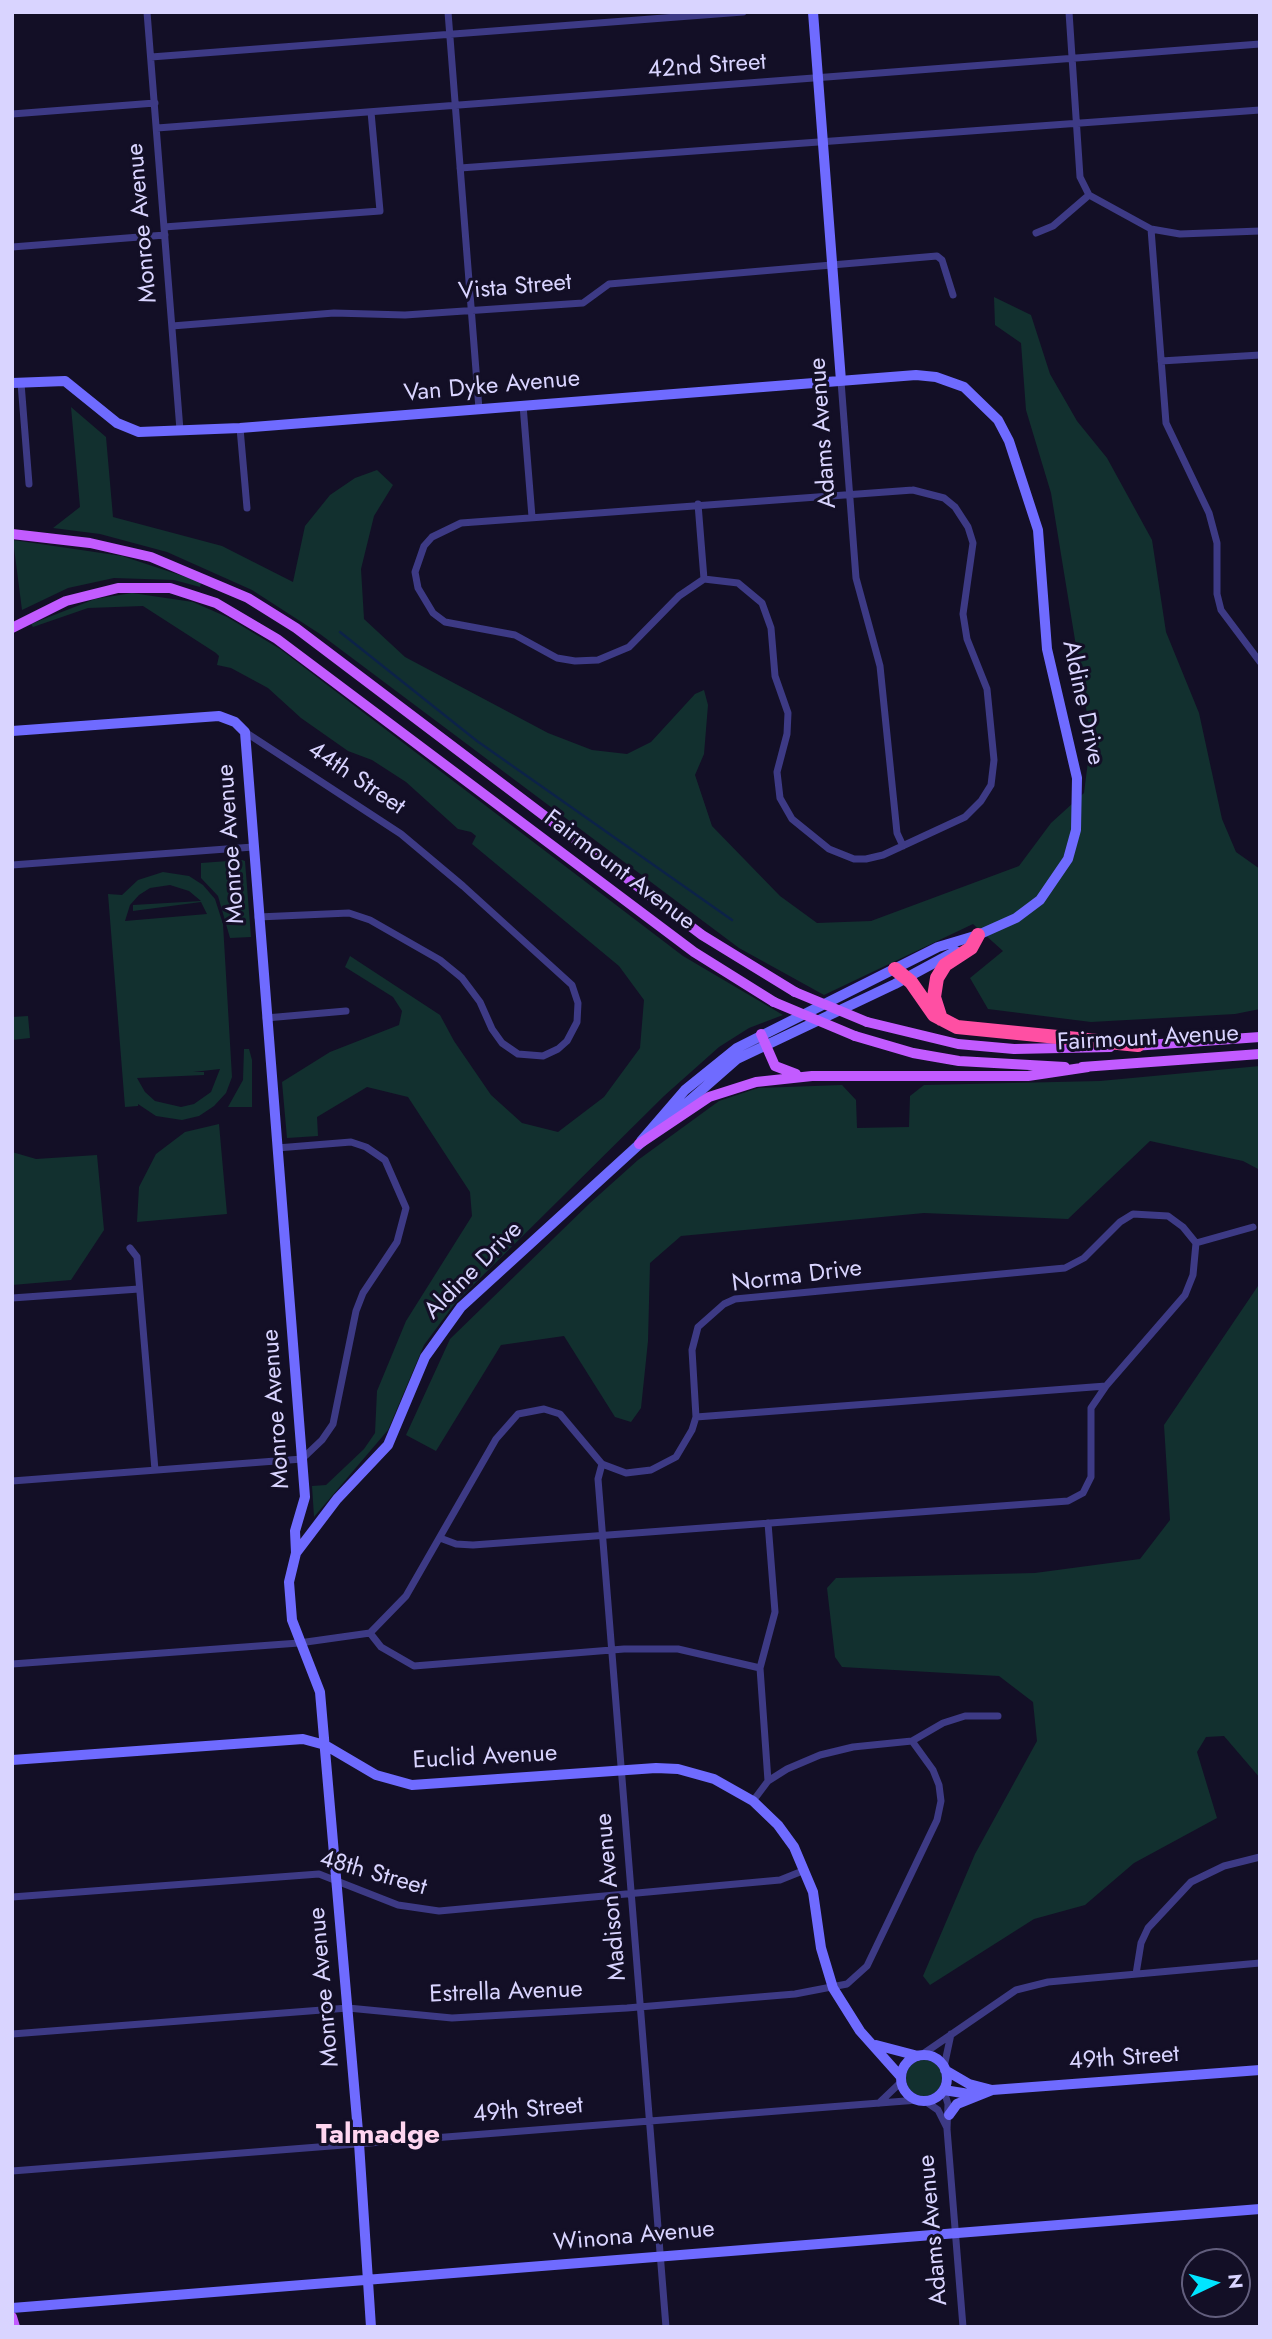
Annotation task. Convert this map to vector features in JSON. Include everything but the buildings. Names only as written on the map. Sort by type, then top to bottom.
[{"type":"highway","points":[[942,1019],[934,997],[937,978],[945,965],[971,948],[978,935]]},
{"type":"highway","points":[[900,973],[926,1007],[942,1019],[965,1029],[1138,1045]]},
{"type":"main road","name":"Fairmount Avenue","points":[[12,534],[90,543],[151,557],[248,598],[296,628],[702,935],[794,992],[867,1022],[958,1044],[1014,1049],[1260,1037]]},
{"type":"main road","name":"Fairmount Avenue","points":[[12,628],[66,601],[118,588],[170,588],[216,603],[277,639],[694,952],[774,1002],[855,1036],[913,1053],[958,1061],[1088,1067],[1260,1054]]},
{"type":"main road","points":[[763,1039],[772,1060],[780,1070],[812,1076]]},
{"type":"main road","points":[[639,1144],[725,1089],[755,1082],[812,1076],[1028,1076],[1088,1067]]},
{"type":"main road","points":[[12,2317],[15,2327]]},
{"type":"street","name":"Monroe Avenue","points":[[147,12],[180,430]]},
{"type":"street","points":[[448,12],[479,409]]},
{"type":"street","points":[[151,57],[743,12]]},
{"type":"street","name":"Adams Avenue","points":[[813,12],[856,578],[880,666],[897,832],[903,846]]},
{"type":"street","points":[[1069,12],[1080,177],[1089,195],[1152,229],[1180,234],[1260,231]]},
{"type":"street","name":"42nd Street","points":[[157,128],[1260,44]]},
{"type":"street","points":[[12,114],[155,103]]},
{"type":"street","points":[[460,167],[1260,110]]},
{"type":"street","points":[[12,247],[380,211],[371,112]]},
{"type":"street","points":[[1037,233],[1053,226],[1089,195]]},
{"type":"street","points":[[1152,229],[1166,423],[1209,513],[1217,543],[1217,594],[1221,610],[1260,662]]},
{"type":"street","name":"Vista Street","points":[[172,326],[334,313],[405,315],[583,303],[610,284],[937,256],[942,260],[953,295]]},
{"type":"street","points":[[1161,361],[1260,355]]},
{"type":"street","name":"Van Dyke Avenue","points":[[17,383],[65,381],[127,429],[139,432],[240,428],[841,381],[936,377],[964,387],[985,404]]},
{"type":"street","points":[[17,383],[29,484]]},
{"type":"street","name":"Aldine Drive","points":[[296,1553],[337,1499],[388,1445],[425,1357],[461,1307],[639,1144],[662,1114],[708,1069],[763,1039],[1016,918],[1040,900],[1056,881],[1068,859],[1076,830],[1078,805],[1072,747],[1051,676],[1038,530],[1009,440],[985,404]]},
{"type":"street","points":[[523,405],[532,517]]},
{"type":"street","points":[[240,428],[247,508]]},
{"type":"street","points":[[912,490],[944,498],[961,517],[973,543],[963,614],[967,639],[987,689],[993,760],[991,785],[981,802],[965,817],[903,846],[866,859],[842,856],[829,849],[786,811],[777,787],[777,772],[787,734],[788,713],[775,676],[768,615],[754,593],[738,583],[704,579],[679,596],[629,647],[598,660],[575,661],[557,657],[515,635],[445,622],[423,600],[415,572],[424,546],[443,530],[461,523],[698,504],[912,490]]},
{"type":"street","points":[[698,504],[704,579]]},
{"type":"street","name":"44th Street","points":[[12,731],[219,716],[235,722],[245,732],[401,834],[566,978],[576,994],[579,1013],[567,1041],[543,1056],[518,1054],[502,1043],[492,1029],[480,1002],[462,978],[440,960],[370,920],[349,913],[258,917]]},
{"type":"street","name":"Monroe Avenue","points":[[245,732],[305,1497],[295,1531],[296,1553],[289,1582],[292,1620],[299,1643],[315,1673],[320,1692],[359,2143],[371,2327]]},
{"type":"street","points":[[12,865],[253,847]]},
{"type":"street","points":[[266,1018],[346,1011]]},
{"type":"street","points":[[12,1481],[302,1459],[322,1440],[333,1424],[356,1311],[363,1293],[397,1242],[406,1208],[385,1160],[366,1147],[351,1142],[277,1148]]},
{"type":"street","name":"Norma Drive","points":[[602,1464],[626,1473],[651,1470],[676,1457],[688,1439],[696,1416],[692,1350],[698,1327],[724,1304],[735,1300],[1065,1268],[1084,1258],[1120,1222],[1133,1214],[1168,1216],[1183,1227],[1196,1243]]},
{"type":"street","points":[[440,1538],[456,1544],[473,1545],[1068,1501],[1083,1493],[1091,1477],[1091,1408],[1106,1385],[1185,1294],[1192,1275],[1196,1243],[1253,1227]]},
{"type":"street","points":[[130,1248],[137,1257],[155,1470]]},
{"type":"street","points":[[12,1298],[139,1289]]},
{"type":"street","points":[[696,1416],[1106,1385]]},
{"type":"street","points":[[12,1664],[299,1643],[370,1633],[406,1597],[496,1439],[518,1413],[544,1409],[559,1414],[602,1464]]},
{"type":"street","name":"Madison Avenue","points":[[602,1464],[598,1479],[602,1536],[666,2327]]},
{"type":"street","points":[[768,1523],[775,1612],[760,1668],[768,1781]]},
{"type":"street","points":[[370,1633],[381,1647],[414,1666],[611,1650],[678,1649],[760,1668]]},
{"type":"street","points":[[951,2034],[944,2090],[936,2098],[921,2101],[907,2093],[901,2079],[844,2008],[833,1988],[824,1964],[813,1892],[806,1870],[778,1825],[753,1801],[768,1781],[787,1769],[820,1755],[853,1747],[912,1741],[943,1723],[965,1716],[999,1716]]},
{"type":"street","name":"Euclid Avenue","points":[[12,1760],[303,1739],[325,1745],[376,1775],[412,1785],[438,1786],[656,1768],[696,1773],[714,1779],[753,1801]]},
{"type":"street","points":[[833,1988],[853,1981],[867,1966],[937,1820],[939,1785],[933,1770],[912,1741]]},
{"type":"street","points":[[1136,1974],[1141,1943],[1148,1928],[1191,1882],[1224,1866],[1260,1857]]},
{"type":"street","name":"48th Street","points":[[12,1897],[319,1874],[398,1905],[439,1911],[780,1880],[806,1870]]},
{"type":"street","points":[[879,2103],[901,2079],[905,2066],[1016,1990],[1048,1982],[1260,1963]]},
{"type":"street","name":"Estrella Avenue","points":[[12,2034],[348,2008],[452,2018],[640,2007],[833,1988]]},
{"type":"street","points":[[873,2044],[919,2056],[931,2056],[945,2068]]},
{"type":"street","name":"49th Street","points":[[945,2068],[969,2084],[992,2090]]},
{"type":"street","name":"49th Street","points":[[944,2090],[976,2095],[992,2090],[1260,2070]]},
{"type":"street","name":"Adams Avenue","points":[[944,2090],[949,2115],[947,2129],[963,2327]]},
{"type":"street","points":[[949,2115],[957,2104],[976,2095]]},
{"type":"street","name":"Adams Avenue","points":[[921,2101],[938,2110],[947,2129]]},
{"type":"street","name":"49th Street","points":[[12,2171],[921,2101]]},
{"type":"street","name":"Winona Avenue","points":[[12,2308],[1260,2209]]},
{"type":"green space","points":[[994,297],[1031,315],[1050,374],[1077,421],[1107,458],[1152,540],[1166,632],[1199,713],[1222,819],[1236,852],[1260,869],[1260,1009],[1235,1014],[1091,1022],[988,1009],[970,978],[1003,951],[973,924],[824,995],[739,948],[320,634],[252,590],[167,552],[100,534],[53,528],[80,507],[71,407],[106,437],[113,517],[222,546],[293,582],[305,526],[330,495],[355,478],[377,470],[393,485],[374,516],[361,569],[364,619],[405,657],[548,733],[592,750],[627,754],[651,742],[695,694],[704,690],[708,705],[704,754],[695,775],[712,826],[780,896],[817,923],[871,921],[1019,866],[1051,823],[1084,793],[1091,738],[1051,493],[1026,410],[1021,343],[995,325]]},
{"type":"green space","points":[[13,540],[122,556],[201,582],[200,587],[174,580],[114,578],[68,588],[22,610]]},
{"type":"green space","points":[[132,593],[193,602],[227,617],[280,649],[683,956],[783,1015],[749,1028],[719,1047],[664,1096],[456,1302],[424,1345],[388,1430],[314,1517],[312,1486],[326,1485],[364,1449],[375,1433],[377,1391],[406,1321],[472,1216],[470,1192],[408,1097],[367,1087],[317,1117],[318,1136],[287,1138],[282,1082],[330,1052],[399,1025],[402,1011],[393,997],[345,967],[350,956],[440,1015],[454,1041],[491,1095],[522,1123],[558,1132],[604,1097],[640,1048],[644,1000],[619,966],[472,844],[476,836],[471,832],[458,829],[406,782],[372,760],[348,751],[301,718],[268,688],[231,668],[217,665],[219,656],[216,653],[143,606],[88,608],[33,627],[31,624],[95,599]]},
{"type":"green space","points":[[245,861],[251,937],[230,938],[218,896],[201,878],[201,863]]},
{"type":"green space","points":[[163,872],[189,876],[203,885],[215,899],[223,924],[232,1077],[226,1093],[214,1106],[199,1116],[182,1120],[156,1116],[138,1104],[125,1107],[108,894],[122,895],[138,880]],"holes":[[[170,885],[189,891],[201,901],[133,905],[133,911],[201,902],[207,914],[125,921],[130,905],[139,895],[150,888]],[[220,1069],[211,1092],[194,1104],[181,1107],[155,1101],[145,1092],[137,1078],[204,1075],[204,1072],[193,1072]]]},
{"type":"green space","points":[[28,1016],[30,1038],[12,1040],[12,1017]]},
{"type":"green space","points":[[244,1049],[249,1049],[252,1060],[252,1107],[228,1107],[243,1080]]},
{"type":"green space","points":[[1260,1066],[1260,1170],[1243,1161],[1150,1141],[1068,1219],[924,1213],[681,1236],[650,1263],[648,1341],[641,1408],[631,1422],[615,1417],[564,1336],[501,1345],[436,1451],[406,1435],[450,1339],[638,1160],[719,1101],[758,1088],[842,1085],[856,1100],[857,1128],[909,1127],[910,1096],[924,1085],[1100,1081]]},
{"type":"green space","points":[[219,1124],[227,1214],[137,1222],[139,1187],[156,1154],[185,1132]]},
{"type":"green space","points":[[12,1152],[36,1159],[97,1155],[104,1230],[71,1280],[12,1285]]},
{"type":"green space","points":[[1260,1283],[1260,1778],[1224,1736],[1206,1737],[1197,1752],[1217,1818],[1134,1863],[1085,1905],[1034,1919],[930,1985],[923,1976],[975,1854],[1037,1741],[1033,1702],[999,1676],[842,1667],[835,1657],[827,1588],[836,1578],[1035,1573],[1140,1559],[1170,1520],[1164,1425]]},
{"type":"green space","points":[[924,2060],[936,2066],[942,2078],[936,2090],[924,2096],[912,2090],[906,2078],[912,2066]]},
{"type":"waterway","points":[[340,632],[477,741],[732,920]]},
{"type":"district","name":"Talmadge","points":[[378,2136]]}]
